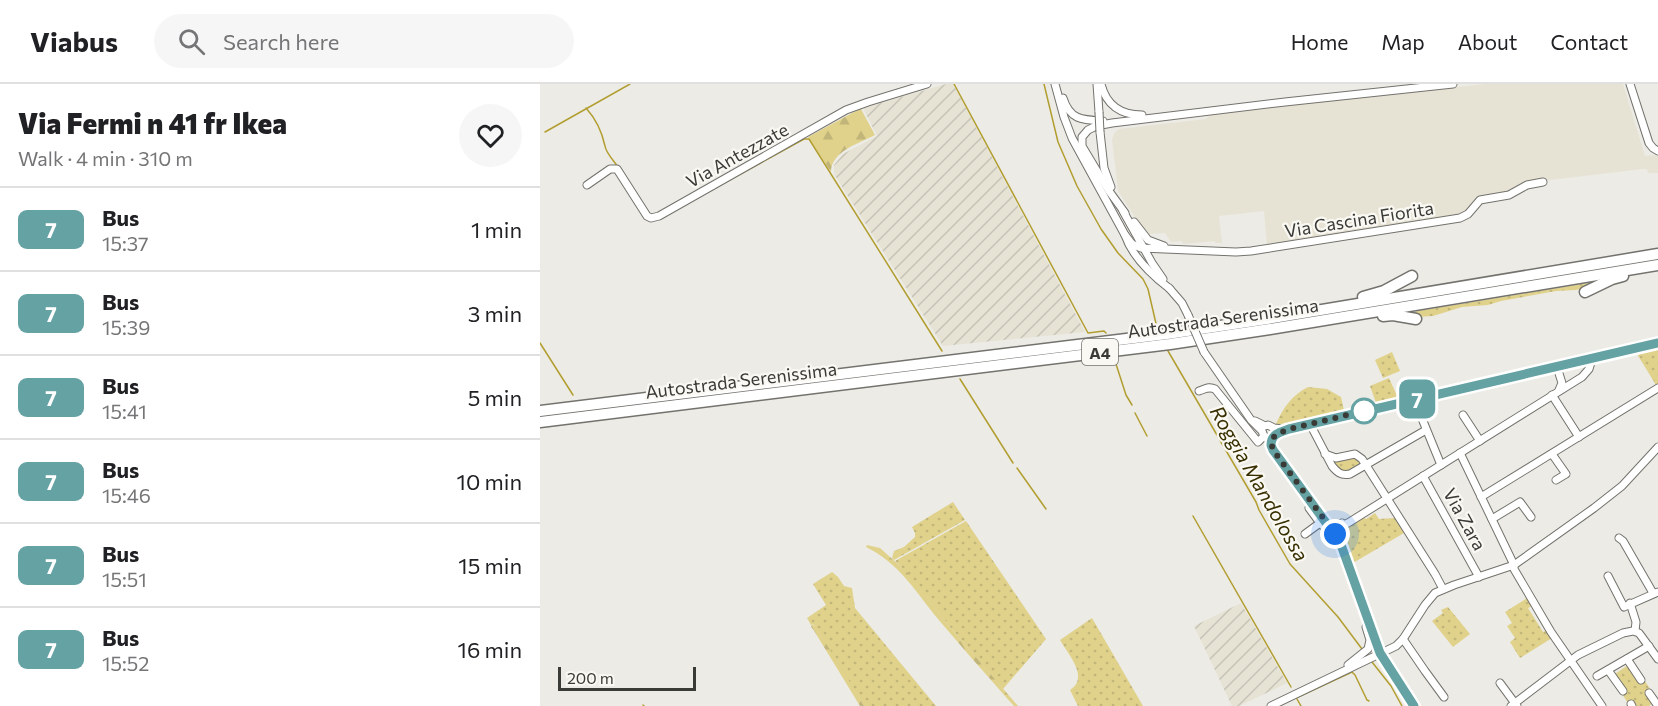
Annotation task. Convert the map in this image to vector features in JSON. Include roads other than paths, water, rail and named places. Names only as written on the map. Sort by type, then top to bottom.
[{"type":"highway","name":"Autostrada Serenissima","points":[[540,422],[1170,344],[1268,324],[1658,254]]},
{"type":"highway","name":"Autostrada Serenissima","points":[[540,411],[1167,334],[1268,324],[1658,265]]},
{"type":"highway","points":[[1585,292],[1612,279],[1658,270]]},
{"type":"highway","points":[[1268,324],[1293,309],[1372,295],[1412,276]]},
{"type":"highway","points":[[1268,324],[1298,330],[1393,315],[1416,319]]},
{"type":"street","name":"Via Antezzate","points":[[587,184],[610,169],[616,169],[647,216],[651,218],[659,216],[846,110],[927,84]]},
{"type":"street","points":[[1056,84],[1067,108],[1076,117],[1090,120],[1125,121]]},
{"type":"street","points":[[1056,84],[1072,138],[1129,244],[1140,259],[1182,303],[1204,352],[1247,414],[1269,435],[1325,524]]},
{"type":"street","points":[[1099,84],[1111,105],[1119,111],[1134,115],[1285,102]]},
{"type":"street","points":[[1099,84],[1100,132],[1104,168],[1137,243]]},
{"type":"street","points":[[1125,213],[1093,166],[1081,142],[1084,133],[1092,128],[1125,121],[1453,84]]},
{"type":"street","points":[[1630,84],[1649,143],[1658,151]]},
{"type":"street","name":"Via Cascina Fiorita","points":[[1145,248],[1251,251],[1457,219],[1468,214],[1480,200],[1509,195],[1527,185],[1543,182]]},
{"type":"street","points":[[1112,189],[1144,236],[1154,243],[1169,248]]},
{"type":"street","points":[[1125,235],[1145,248],[1170,289]]},
{"type":"street","points":[[1152,262],[1152,257],[1157,250],[1169,248]]},
{"type":"street","points":[[1199,391],[1208,387],[1215,389],[1258,442],[1269,435],[1289,429],[1658,343]]},
{"type":"street","points":[[1305,534],[1325,524],[1337,527],[1342,523],[1346,524],[1555,394],[1565,384],[1586,373],[1591,366],[1592,359]]},
{"type":"street","points":[[1557,367],[1565,384]]},
{"type":"street","points":[[1481,497],[1658,388]]},
{"type":"street","points":[[1555,394],[1579,437]]},
{"type":"street","points":[[1414,399],[1441,465]]},
{"type":"street","points":[[1463,415],[1480,441]]},
{"type":"street","points":[[1310,424],[1335,471],[1345,475],[1426,430]]},
{"type":"street","points":[[1271,706],[1395,646],[1403,639],[1435,593],[1514,565],[1622,486],[1658,447]]},
{"type":"street","points":[[1460,453],[1514,569],[1602,706]]},
{"type":"street","points":[[1325,454],[1335,458],[1355,454],[1359,456],[1443,589]]},
{"type":"street","points":[[1552,454],[1566,474],[1556,480]]},
{"type":"street","points":[[1332,466],[1335,458]]},
{"type":"street","name":"Via Zara","points":[[1424,476],[1479,577]]},
{"type":"street","points":[[1492,519],[1521,502],[1531,517]]},
{"type":"street","points":[[1309,508],[1340,542],[1380,653],[1414,706]]},
{"type":"street","points":[[1608,576],[1624,606],[1655,592],[1619,538]]},
{"type":"street","points":[[1435,574],[1454,585]]},
{"type":"street","points":[[1630,603],[1636,621],[1635,631]]},
{"type":"street","points":[[1342,671],[1369,646],[1370,640],[1365,624],[1366,614]]},
{"type":"street","points":[[1500,683],[1514,705],[1578,655],[1623,633],[1635,631],[1643,637],[1658,659]]},
{"type":"street","points":[[1403,639],[1444,697]]},
{"type":"street","points":[[1597,676],[1649,646]]},
{"type":"street","points":[[1627,659],[1641,680]]},
{"type":"street","points":[[1608,670],[1623,691]]},
{"type":"street","points":[[1649,693],[1658,706]]},
{"type":"waterway","points":[[545,132],[630,84]]},
{"type":"waterway","points":[[954,84],[1088,333],[1104,331],[1106,333]]},
{"type":"waterway","name":"Roggia Mandolossa","points":[[1044,84],[1058,142],[1077,186],[1101,229],[1118,253],[1143,279],[1148,289],[1157,328]]},
{"type":"waterway","points":[[586,108],[598,126],[607,151],[618,167]]},
{"type":"waterway","points":[[706,193],[804,139],[809,139],[942,351]]},
{"type":"waterway","points":[[540,343],[573,395]]},
{"type":"waterway","name":"Roggia Mandolossa","points":[[1168,351],[1290,564],[1338,617],[1362,649]]},
{"type":"waterway","points":[[1115,361],[1126,395],[1132,405]]},
{"type":"waterway","points":[[960,379],[1013,463]]},
{"type":"waterway","points":[[1135,413],[1147,436]]},
{"type":"waterway","points":[[1017,468],[1046,509]]},
{"type":"waterway","points":[[1193,516],[1291,687]]},
{"type":"waterway","name":"Roggia Mandolossa","points":[[1372,662],[1391,686],[1402,706]]},
{"type":"waterway","points":[[1296,698],[1352,672],[1369,701]]},
{"type":"waterway","points":[[1297,699],[1301,706]]}]
